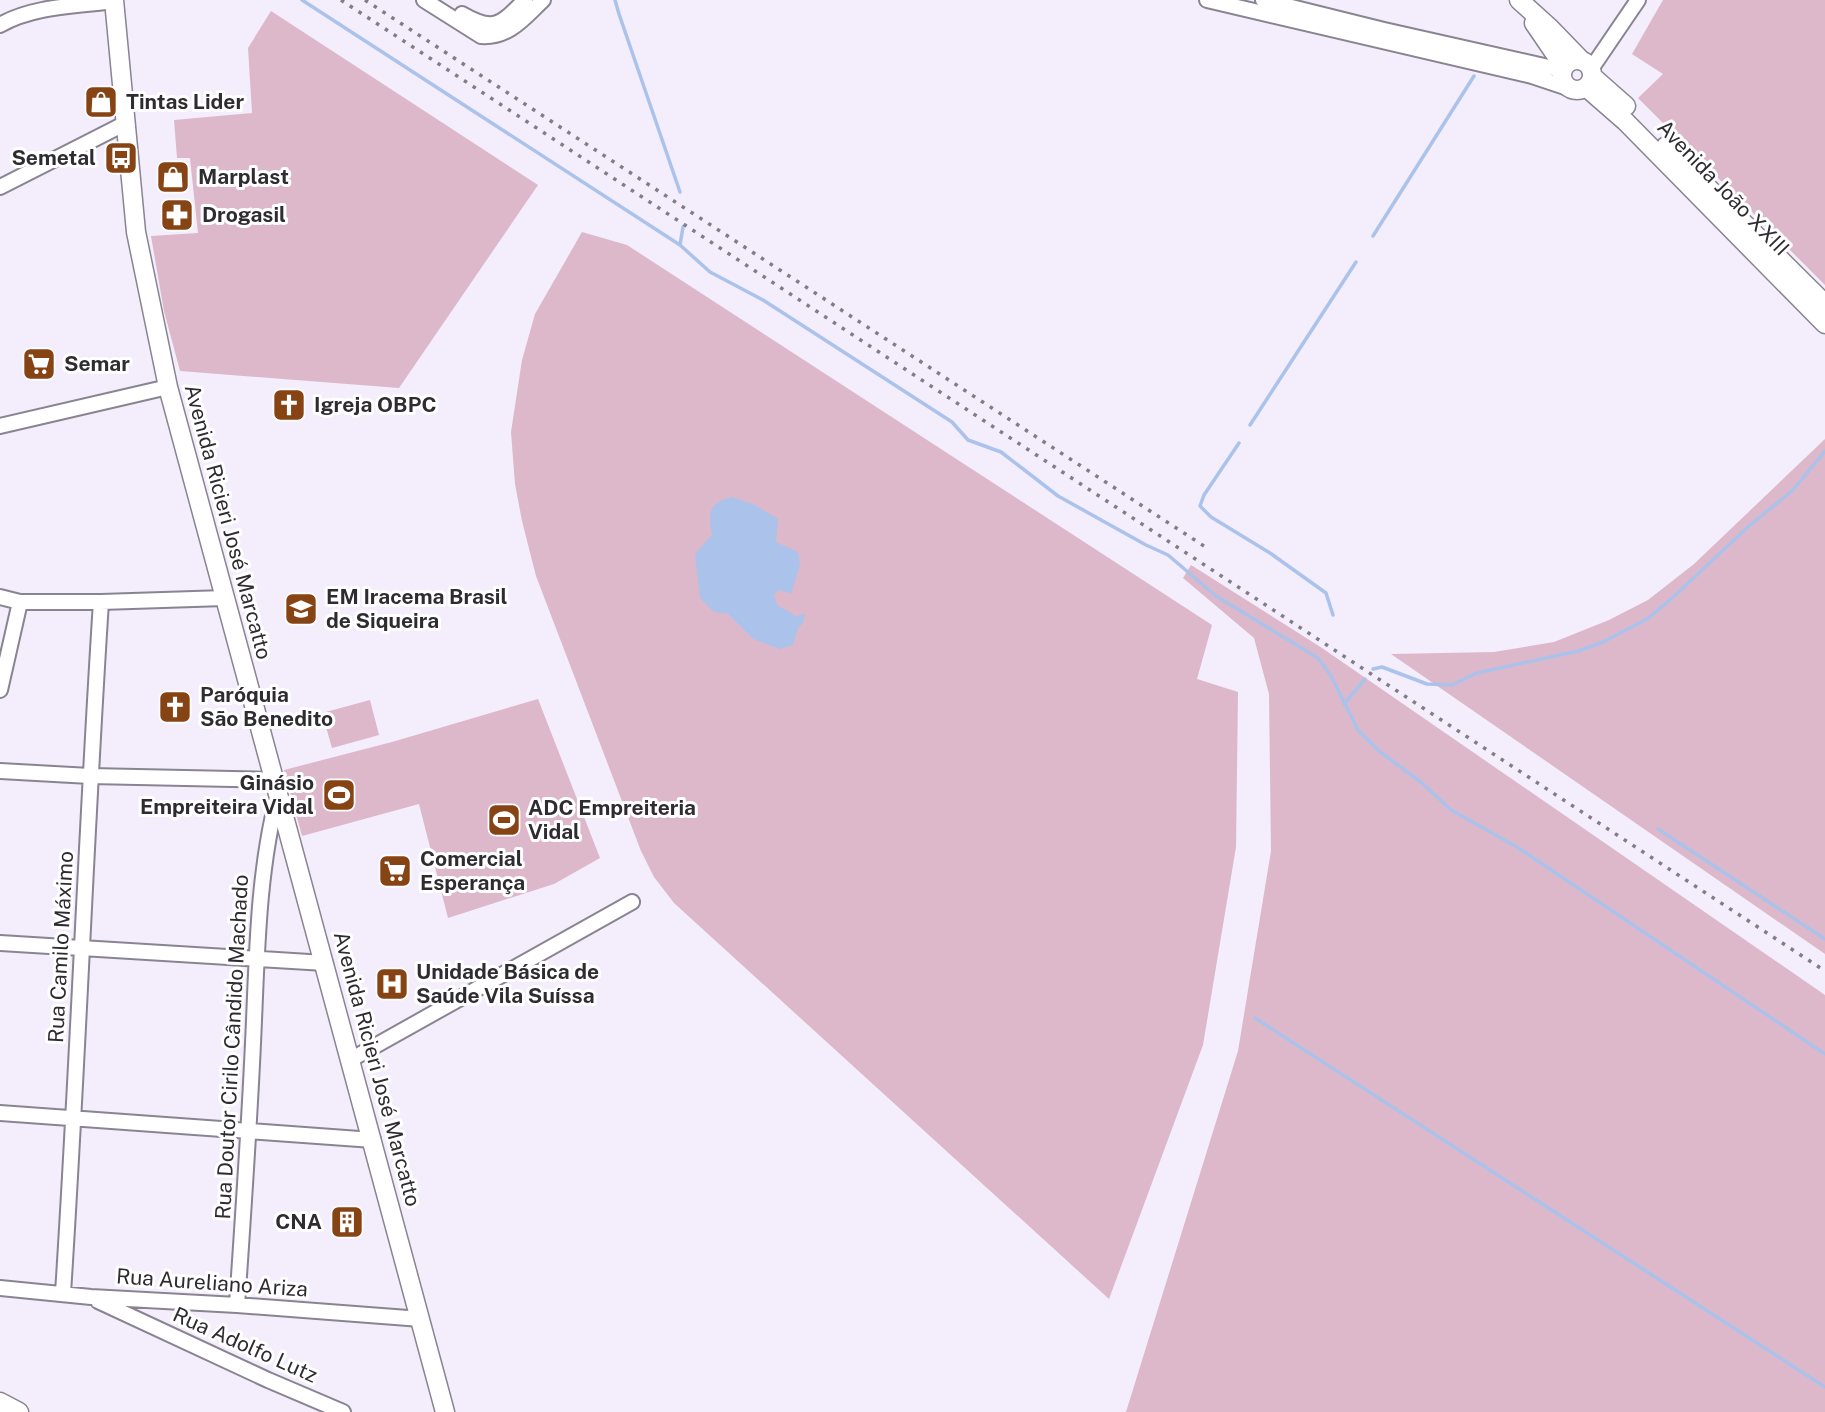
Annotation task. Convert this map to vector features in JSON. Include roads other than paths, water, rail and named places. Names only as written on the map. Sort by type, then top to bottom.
[{"type":"main road","name":"Avenida Ricieri José Marcatto","points":[[114,0],[136,232],[168,387],[445,1412]]},
{"type":"main road","name":"Avenida João XXIII","points":[[1519,0],[1550,28],[1584,76],[1625,121],[1825,324]]},
{"type":"main road","name":"Avenida João XXIII","points":[[1519,0],[1563,68],[1563,81],[1584,76],[1618,98],[1825,304]]},
{"type":"main road","points":[[0,1402],[19,1412]]},
{"type":"street","points":[[4,18],[27,6],[114,0]]},
{"type":"street","points":[[424,0],[481,36],[494,30],[525,0]]},
{"type":"street","points":[[440,0],[476,22],[487,25],[498,36],[516,25],[542,0]]},
{"type":"street","points":[[1206,0],[1520,74],[1584,76],[1638,0]]},
{"type":"street","points":[[1263,0],[1384,30],[1563,68]]},
{"type":"street","points":[[0,187],[124,124]]},
{"type":"street","points":[[0,426],[168,387]]},
{"type":"street","points":[[0,597],[20,602],[225,598]]},
{"type":"street","points":[[0,690],[20,602]]},
{"type":"street","name":"Rua Camilo Máximo","points":[[63,1293],[101,602]]},
{"type":"street","points":[[0,771],[277,786]]},
{"type":"street","name":"Rua Doutor Cirilo Cândido Machado","points":[[237,1305],[262,887],[277,786]]},
{"type":"street","points":[[350,1060],[632,902]]},
{"type":"street","points":[[0,943],[325,963]]},
{"type":"street","points":[[0,1113],[373,1140]]},
{"type":"street","name":"Rua Aureliano Ariza","points":[[0,1288],[91,1297],[421,1319]]},
{"type":"street","name":"Rua Adolfo Lutz","points":[[91,1297],[343,1412]]},
{"type":"water","points":[[732,497],[755,505],[778,519],[776,542],[798,552],[800,565],[791,594],[780,590],[774,594],[777,605],[796,616],[805,614],[793,645],[780,649],[753,639],[728,614],[714,612],[700,598],[695,554],[712,535],[710,515],[714,506]]},
{"type":"waterway","points":[[302,0],[680,245],[710,272],[763,300],[952,422],[968,440],[1001,452],[1058,496],[1168,555],[1216,596],[1318,658],[1331,676],[1358,730],[1379,751],[1422,783],[1451,810],[1517,847],[1825,1054]]},
{"type":"waterway","points":[[615,0],[680,192]]},
{"type":"waterway","points":[[1373,236],[1474,76]]},
{"type":"waterway","points":[[680,245],[683,227]]},
{"type":"waterway","points":[[1250,425],[1356,262]]},
{"type":"waterway","points":[[1239,443],[1204,495],[1200,506],[1211,517],[1270,553],[1326,593],[1333,615]]},
{"type":"waterway","points":[[1373,669],[1382,667],[1427,684],[1452,685],[1477,673],[1578,651],[1603,642],[1647,619],[1671,599],[1749,526],[1793,490],[1825,451]]},
{"type":"waterway","points":[[1344,704],[1365,679]]},
{"type":"waterway","points":[[1658,829],[1825,939]]},
{"type":"waterway","points":[[1255,1018],[1825,1387]]},
{"type":"railway","points":[[341,0],[1825,971]]},
{"type":"railway","points":[[365,0],[1207,548]]},
{"type":"place","name":"Tintas Lider","points":[[101,102]]},
{"type":"place","name":"Semetal","points":[[121,158]]},
{"type":"place","name":"Marplast","points":[[173,177]]},
{"type":"place","name":"Drogasil","points":[[177,215]]},
{"type":"place","name":"Semar","points":[[39,364]]},
{"type":"place","name":"Igreja OBPC","points":[[289,405]]},
{"type":"place","name":"EM Iracema Brasil de Siqueira","points":[[301,609]]},
{"type":"place","name":"Paróquia São Benedito","points":[[175,707]]},
{"type":"place","name":"Ginásio Empreiteira Vidal","points":[[339,795]]},
{"type":"place","name":"ADC Empreiteria Vidal","points":[[504,820]]},
{"type":"place","name":"Comercial Esperança","points":[[395,871]]},
{"type":"place","name":"Unidade Básica de Saúde Vila Suíssa","points":[[392,984]]},
{"type":"place","name":"CNA","points":[[347,1222]]}]
